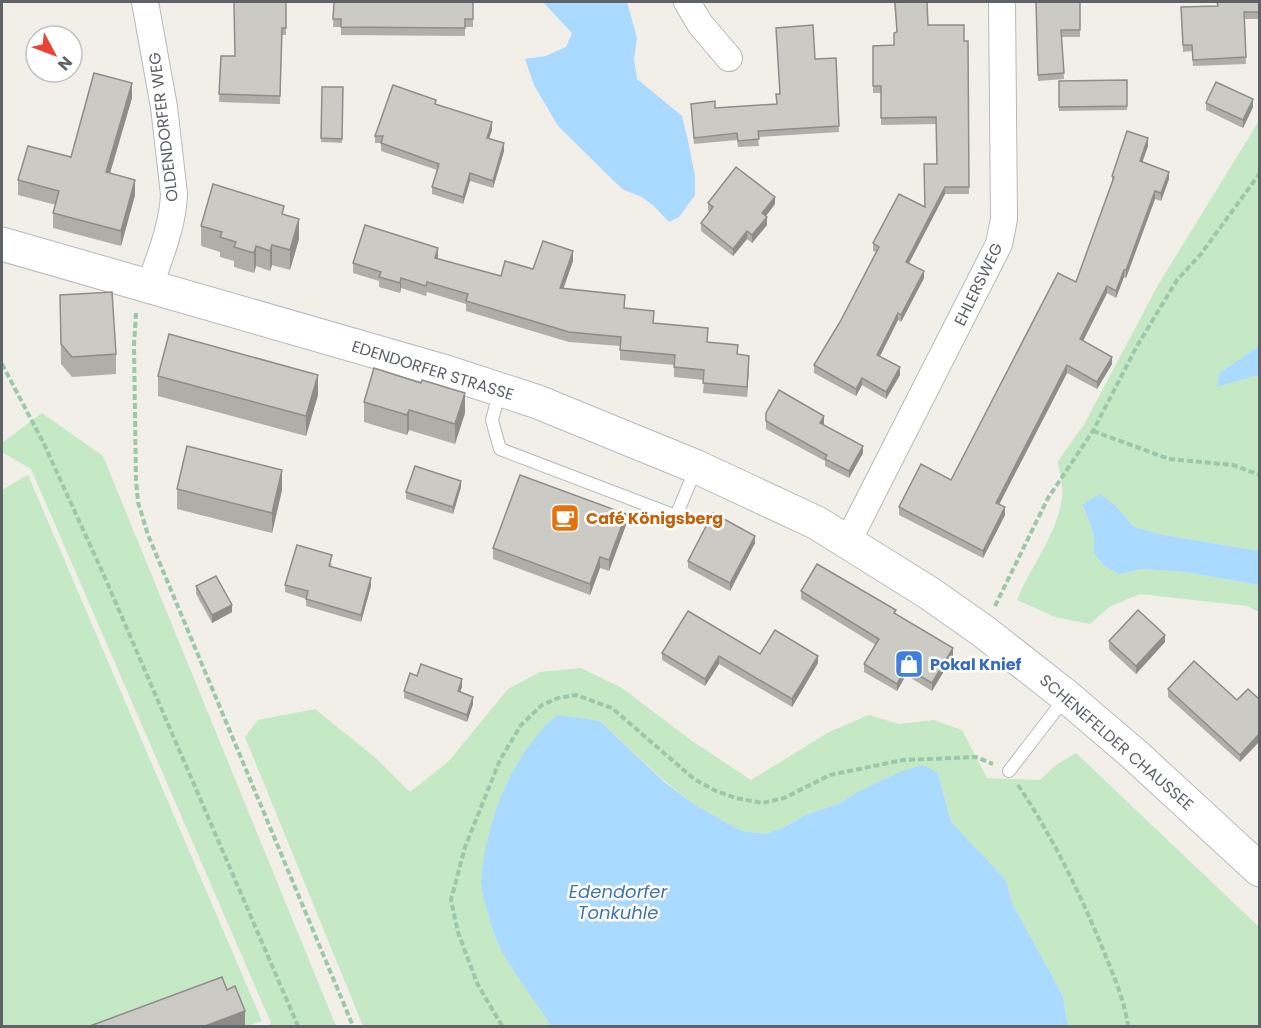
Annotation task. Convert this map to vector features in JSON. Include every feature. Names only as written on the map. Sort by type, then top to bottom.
[{"type":"street","name":"OLDENDORFER WEG","points":[[144,284],[166,238],[174,208],[163,99],[145,2]]},
{"type":"street","points":[[687,2],[700,24],[729,58]]},
{"type":"street","name":"EHLERSWEG","points":[[848,541],[999,244],[1004,219],[1002,2]]},
{"type":"street","name":"EDENDORFER STRASSE","points":[[2,244],[538,402],[697,467],[817,523],[848,541]]},
{"type":"street","name":"SCHENEFELDER CHAUSSEE","points":[[848,541],[983,631],[1066,696],[1136,755],[1260,870]]},
{"type":"lane","points":[[500,389],[492,420],[500,449],[676,516],[697,467]]},
{"type":"lane","points":[[1009,771],[1066,696]]},
{"type":"path","points":[[983,631],[1048,498],[1093,431],[1137,346],[1177,280],[1201,254],[1260,173]]},
{"type":"path","points":[[144,284],[134,345],[136,480],[138,502],[147,535],[353,1026]]},
{"type":"path","points":[[2,364],[44,444],[106,580],[298,1026]]},
{"type":"path","points":[[1093,431],[1169,459],[1233,465],[1260,475]]},
{"type":"path","points":[[502,1026],[477,983],[458,932],[451,900],[465,847],[481,803],[500,760],[521,725],[542,705],[558,698],[576,695],[612,708],[694,779],[716,791],[762,803],[784,798],[830,775],[903,760],[976,757],[1009,771],[1056,847],[1089,915],[1114,979],[1127,1016],[1128,1026]]},
{"type":"green space","points":[[1259,121],[1259,346],[1219,373],[1217,387],[1259,375],[1259,551],[1159,534],[1133,526],[1117,507],[1082,506],[1094,538],[1094,553],[1103,565],[1119,574],[1143,569],[1185,572],[1259,585],[1259,612],[1247,606],[1140,594],[1109,607],[1090,624],[1055,617],[1017,600],[1049,538],[1059,512],[1062,489],[1058,461],[1085,423],[1158,285]]},
{"type":"green space","points":[[42,413],[103,456],[336,1026],[267,1026],[271,1023],[31,469],[2,452],[2,443]]},
{"type":"green space","points":[[28,475],[262,1021],[248,1026],[2,1026],[2,490]]},
{"type":"green space","points":[[581,668],[622,688],[692,741],[751,780],[829,732],[869,715],[899,724],[934,720],[962,730],[987,778],[1040,780],[1056,765],[1076,753],[1259,927],[1259,1026],[1068,1026],[1063,996],[1012,903],[1006,880],[951,822],[938,773],[897,773],[838,804],[805,815],[783,828],[765,834],[742,831],[695,805],[663,780],[600,721],[484,866],[481,886],[496,940],[551,1026],[363,1026],[245,737],[258,720],[315,709],[377,759],[410,792],[448,762],[508,689],[540,672]]},
{"type":"water","points":[[543,2],[627,2],[637,38],[634,59],[637,79],[682,116],[695,176],[695,195],[679,217],[669,222],[642,197],[624,190],[558,126],[534,85],[525,59],[546,56],[566,47],[572,33]]},
{"type":"water","points":[[1259,346],[1259,375],[1217,387],[1219,373]]},
{"type":"water","points":[[1100,494],[1117,507],[1133,526],[1159,534],[1259,551],[1259,585],[1185,572],[1143,569],[1119,574],[1103,565],[1094,553],[1094,538],[1082,505]]},
{"type":"water","name":"Edendorfer Tonkuhle","points":[[557,715],[600,721],[663,781],[695,805],[742,831],[765,834],[783,828],[805,815],[838,804],[897,773],[923,765],[938,773],[951,822],[1006,880],[1012,903],[1063,996],[1068,1026],[551,1026],[502,952],[490,921],[481,883],[488,837],[503,792],[526,749]]},
{"type":"building","points":[[234,2],[286,2],[286,28],[282,28],[280,96],[219,94],[221,56],[235,56]]},
{"type":"building","points":[[334,2],[473,2],[473,19],[465,19],[465,28],[341,27],[341,19],[333,19]]},
{"type":"building","points":[[895,2],[927,2],[928,25],[964,25],[964,41],[968,41],[969,187],[945,187],[906,262],[924,271],[901,315],[898,313],[877,355],[900,367],[886,392],[862,378],[856,389],[814,365],[840,322],[879,247],[873,243],[899,194],[925,207],[924,164],[937,164],[936,117],[881,118],[881,86],[873,86],[873,46],[894,45],[894,33],[897,32]]},
{"type":"building","points":[[1036,2],[1080,2],[1080,30],[1061,30],[1064,73],[1038,75]]},
{"type":"building","points":[[1217,2],[1260,2],[1260,12],[1244,12],[1246,57],[1193,60],[1192,45],[1183,45],[1181,7],[1218,6]]},
{"type":"building","points":[[813,25],[815,59],[836,58],[839,126],[758,131],[759,139],[738,141],[737,133],[694,138],[691,104],[715,101],[715,108],[777,104],[776,94],[780,94],[776,28]]},
{"type":"building","points":[[94,73],[132,83],[106,172],[135,180],[121,231],[53,213],[59,191],[18,180],[28,146],[71,157]]},
{"type":"building","points":[[1127,80],[1127,106],[1059,107],[1059,81]]},
{"type":"building","points":[[1216,82],[1253,99],[1243,120],[1206,103]]},
{"type":"building","points":[[393,85],[436,100],[435,104],[492,122],[487,138],[504,143],[493,181],[470,173],[463,197],[432,187],[439,164],[381,143],[383,136],[375,136]]},
{"type":"building","points":[[322,87],[343,87],[342,139],[321,138]]},
{"type":"building","points":[[1127,131],[1148,138],[1140,161],[1169,172],[1161,193],[1155,191],[1116,291],[1107,286],[1080,339],[1112,357],[1097,382],[1067,365],[996,503],[1005,507],[983,551],[899,507],[921,464],[951,480],[1058,273],[1076,282],[1114,177],[1112,176]]},
{"type":"building","points":[[736,167],[775,197],[762,213],[767,217],[752,235],[747,231],[733,249],[701,223],[713,207],[708,203]]},
{"type":"building","points":[[213,184],[284,206],[282,214],[299,219],[290,250],[272,245],[270,251],[256,246],[254,253],[234,247],[236,242],[220,237],[222,232],[201,226]]},
{"type":"building","points":[[365,225],[438,248],[435,258],[501,276],[505,261],[533,269],[543,241],[573,251],[560,288],[625,295],[624,308],[654,311],[653,323],[708,328],[707,342],[738,345],[737,354],[749,356],[747,387],[703,383],[704,370],[674,367],[675,355],[620,350],[621,337],[569,332],[466,301],[468,294],[427,282],[426,286],[401,278],[400,283],[379,277],[381,272],[353,263]]},
{"type":"building","points":[[112,292],[116,354],[72,357],[61,344],[60,295]]},
{"type":"building","points":[[169,334],[318,375],[306,416],[158,376]]},
{"type":"building","points":[[374,368],[421,383],[422,380],[465,393],[455,424],[409,410],[407,415],[364,402]]},
{"type":"building","points":[[779,390],[824,416],[820,423],[863,446],[849,471],[825,459],[827,455],[766,421],[766,413]]},
{"type":"building","points":[[187,446],[282,470],[272,513],[177,489]]},
{"type":"building","points":[[415,466],[461,481],[453,507],[406,492]]},
{"type":"building","points":[[520,475],[626,514],[609,560],[600,557],[590,584],[493,548]]},
{"type":"building","points":[[713,513],[755,536],[730,583],[688,561]]},
{"type":"building","points":[[297,545],[332,555],[329,566],[371,578],[361,615],[306,599],[308,591],[285,585]]},
{"type":"building","points":[[817,564],[896,610],[894,613],[953,648],[932,683],[906,668],[897,684],[864,664],[879,639],[801,591]]},
{"type":"building","points":[[216,576],[232,605],[212,615],[196,586]]},
{"type":"building","points":[[1138,610],[1165,635],[1136,666],[1109,641]]},
{"type":"building","points":[[688,611],[760,654],[775,630],[818,656],[792,699],[719,656],[705,679],[662,653]]},
{"type":"building","points":[[1194,661],[1237,700],[1248,689],[1260,700],[1260,733],[1240,755],[1168,689]]},
{"type":"building","points":[[421,664],[462,679],[458,691],[473,697],[467,715],[404,691],[410,673],[417,676]]},
{"type":"building","points":[[222,977],[227,990],[235,986],[245,1011],[205,1026],[90,1026]]},
{"type":"place","name":"Café Königsberg","points":[[565,518]]},
{"type":"place","name":"Pokal Knief","points":[[909,664]]}]
